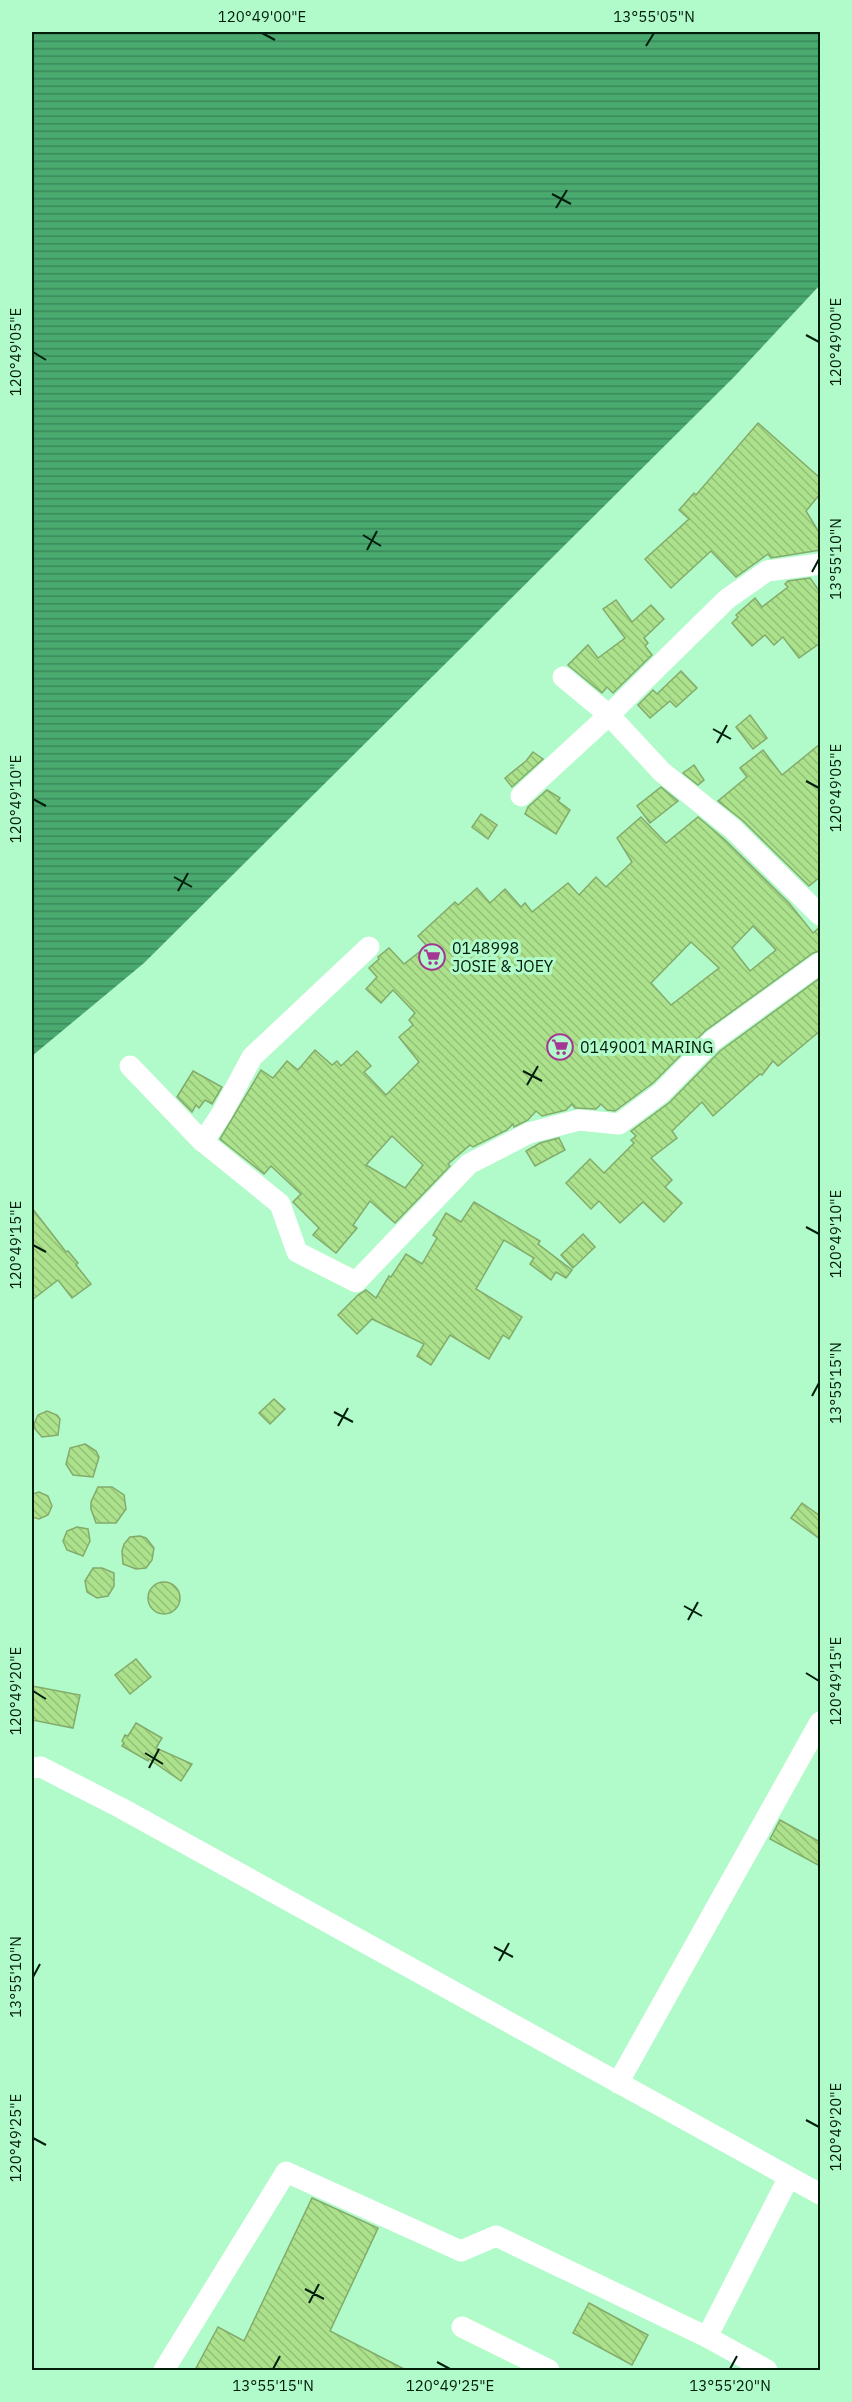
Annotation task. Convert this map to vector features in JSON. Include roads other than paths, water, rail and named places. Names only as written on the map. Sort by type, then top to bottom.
[{"type":"street","points":[[521,796],[609,716],[727,599],[767,571],[820,565]]},
{"type":"street","points":[[563,677],[609,716],[662,772],[813,894],[820,915]]},
{"type":"street","points":[[203,1142],[252,1058],[369,946]]},
{"type":"street","points":[[130,1066],[203,1142],[280,1204],[297,1252],[356,1282],[469,1164],[529,1133],[579,1120],[619,1124],[661,1094],[712,1041],[820,963]]},
{"type":"street","points":[[618,2082],[820,1722]]},
{"type":"street","points":[[32,1768],[41,1767],[121,1808],[820,2194]]},
{"type":"street","points":[[164,2370],[286,2172],[461,2251],[496,2236],[708,2337],[768,2370]]},
{"type":"street","points":[[708,2337],[789,2177]]},
{"type":"street","points":[[462,2326],[549,2370]]},
{"type":"place","name":"0148998 JOSIE & JOEY","points":[[432,957]]},
{"type":"place","name":"0149001 MARING","points":[[560,1047]]}]
